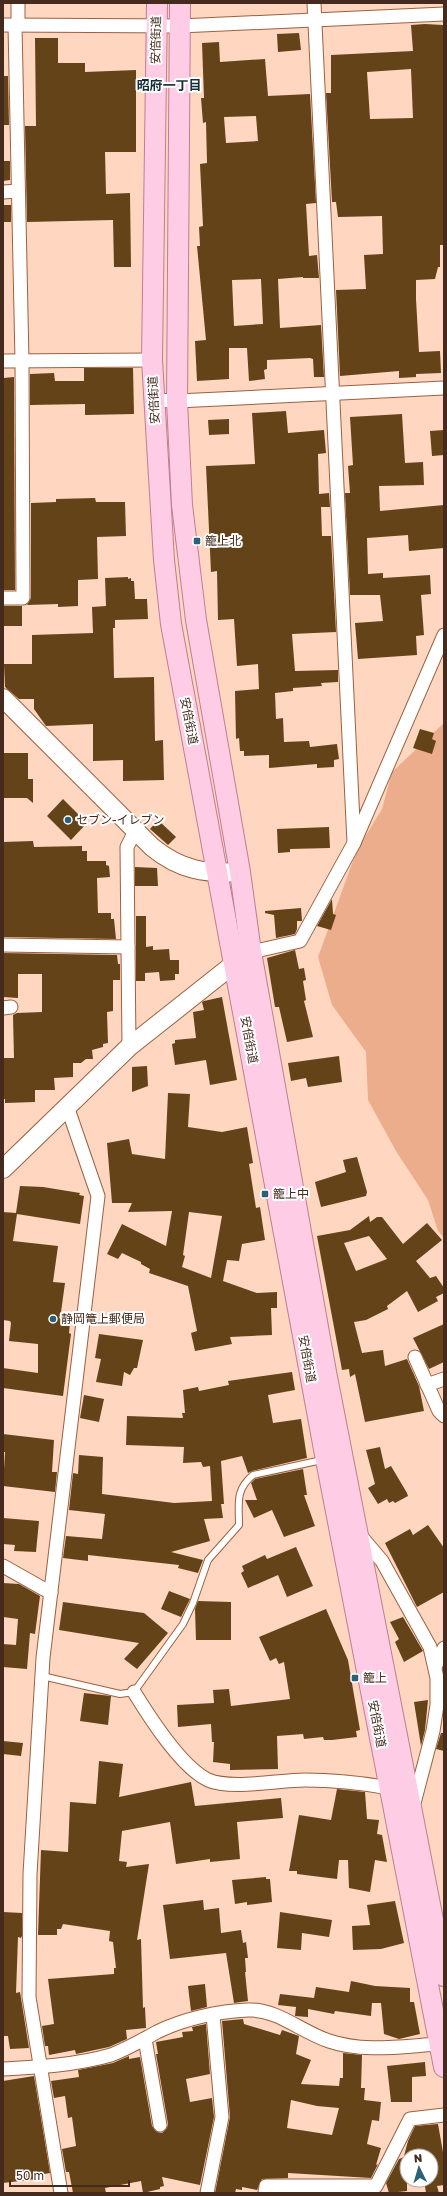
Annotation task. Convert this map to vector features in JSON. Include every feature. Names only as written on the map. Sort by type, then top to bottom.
[{"type":"main road","name":"安倍街道","points":[[157,3],[152,360],[153,400],[164,560],[171,624],[326,1460],[444,2066]]},
{"type":"main road","name":"安倍街道","points":[[180,3],[177,401],[182,505],[196,620],[240,872],[251,952],[326,1372],[443,1966]]},
{"type":"street","points":[[3,598],[23,598],[22,361],[12,25],[18,3]]},
{"type":"street","points":[[314,3],[354,843]]},
{"type":"street","points":[[12,25],[180,26],[444,14]]},
{"type":"street","points":[[3,192],[18,191]]},
{"type":"street","points":[[3,361],[152,360]]},
{"type":"street","points":[[153,400],[177,401],[444,388]]},
{"type":"street","points":[[251,952],[300,941],[354,843],[444,635]]},
{"type":"street","points":[[4,699],[135,831],[168,860],[198,871],[218,873],[240,872]]},
{"type":"street","points":[[129,1047],[127,847],[135,831]]},
{"type":"street","points":[[3,945],[128,946]]},
{"type":"street","points":[[3,1169],[129,1047],[234,963]]},
{"type":"street","points":[[61,2193],[29,1997],[28,1974],[30,1874],[42,1676],[98,1196],[67,1106]]},
{"type":"street","points":[[415,1357],[438,1411],[443,1415]]},
{"type":"street","points":[[427,1384],[444,1379]]},
{"type":"street","points":[[357,1532],[382,1560],[430,1647],[435,1667],[437,1678],[437,1705],[433,1731],[412,1810]]},
{"type":"street","points":[[3,1566],[51,1593]]},
{"type":"street","points":[[435,1667],[444,1648]]},
{"type":"street","points":[[134,1692],[174,1748],[192,1768],[209,1780],[234,1784],[327,1780],[390,1788]]},
{"type":"street","points":[[3,2069],[41,2067],[111,2054],[159,2032],[213,2015],[249,2010],[282,2017],[308,2033],[330,2042],[378,2048],[440,2044]]},
{"type":"street","points":[[207,2193],[222,2117],[213,2015]]},
{"type":"street","points":[[145,2039],[160,2125]]},
{"type":"street","points":[[265,2193],[266,2186],[376,2186],[410,2119],[444,2115]]},
{"type":"lane","points":[[42,1676],[120,1694],[134,1692],[183,1624],[193,1604],[208,1560],[239,1525],[238,1494],[245,1482],[253,1475],[326,1460]]},
{"type":"shaded area","points":[[444,723],[444,1238],[438,1231],[428,1200],[396,1151],[368,1100],[366,1052],[332,1005],[318,957],[357,850],[382,809],[392,772]]},
{"type":"building","points":[[411,25],[443,25],[444,245],[440,245],[440,267],[438,267],[435,279],[416,280],[419,352],[440,351],[441,373],[416,374],[416,377],[399,378],[399,371],[340,376],[336,290],[366,289],[364,255],[383,254],[382,216],[338,217],[336,202],[332,202],[326,93],[331,93],[331,55],[413,51]],"holes":[[[411,69],[413,118],[370,119],[367,72]]]},
{"type":"building","points":[[299,33],[301,50],[278,52],[277,34]]},
{"type":"building","points":[[35,38],[58,38],[58,63],[85,63],[85,72],[136,70],[136,152],[105,152],[106,194],[130,193],[131,267],[114,267],[113,220],[27,222],[25,126],[36,126]]},
{"type":"building","points":[[219,42],[220,62],[265,59],[268,96],[310,94],[316,203],[306,204],[309,256],[317,255],[319,278],[303,277],[278,279],[280,328],[321,325],[324,377],[314,377],[313,359],[310,358],[267,360],[267,369],[264,370],[265,379],[249,381],[247,348],[229,348],[229,379],[197,381],[195,341],[206,340],[197,246],[200,246],[199,227],[203,226],[200,164],[207,163],[206,122],[203,123],[201,98],[204,98],[202,43]],"holes":[[[256,116],[258,141],[226,143],[224,117]],[[261,279],[263,324],[234,326],[232,280]]]},
{"type":"building","points":[[3,76],[8,76],[9,125],[3,125]]},
{"type":"building","points":[[3,161],[10,161],[10,180],[3,181]]},
{"type":"building","points":[[3,205],[11,205],[11,222],[3,222]]},
{"type":"building","points":[[84,368],[133,368],[134,414],[85,415],[85,404],[30,405],[30,374],[54,373],[55,381],[84,381]]},
{"type":"building","points":[[14,377],[15,590],[3,590],[3,378]]},
{"type":"building","points":[[286,411],[288,433],[324,430],[326,453],[318,454],[319,494],[329,493],[330,507],[321,507],[322,536],[331,536],[336,632],[292,634],[295,671],[338,670],[338,682],[321,683],[322,686],[293,688],[293,691],[275,693],[276,719],[283,718],[284,742],[309,741],[310,747],[337,744],[339,759],[334,760],[334,767],[317,768],[317,764],[269,768],[269,755],[244,756],[244,751],[240,751],[239,738],[236,739],[235,691],[259,689],[258,664],[237,666],[234,619],[218,620],[217,571],[211,572],[206,466],[255,464],[252,413]]},
{"type":"building","points":[[402,414],[405,463],[423,462],[424,485],[379,486],[380,511],[444,505],[444,548],[409,551],[408,535],[367,538],[368,574],[383,573],[383,578],[430,575],[431,594],[421,595],[424,635],[416,636],[417,655],[358,659],[355,623],[383,621],[380,595],[350,595],[345,493],[350,493],[348,466],[353,465],[350,417]]},
{"type":"building","points":[[229,419],[229,434],[209,435],[208,420]]},
{"type":"building","points":[[444,430],[444,455],[432,456],[430,431]]},
{"type":"building","points":[[95,498],[96,502],[125,502],[126,536],[97,537],[98,579],[78,580],[78,606],[58,607],[58,604],[27,605],[31,598],[31,503],[56,502],[56,499]]},
{"type":"building","points":[[128,577],[128,579],[131,578],[131,581],[134,581],[135,599],[147,599],[148,619],[115,620],[115,628],[113,628],[114,678],[154,677],[155,741],[163,740],[164,780],[123,781],[123,760],[93,761],[93,724],[46,726],[34,709],[34,699],[19,699],[5,687],[4,664],[32,664],[32,635],[93,633],[92,607],[106,606],[105,578]]},
{"type":"building","points":[[3,606],[22,606],[22,626],[3,626]]},
{"type":"building","points":[[420,729],[434,733],[432,739],[436,741],[432,754],[413,748]]},
{"type":"building","points":[[3,753],[28,753],[28,779],[33,779],[33,803],[27,798],[3,798]]},
{"type":"building","points":[[63,799],[87,823],[71,840],[47,816]]},
{"type":"building","points":[[158,820],[176,837],[168,845],[150,829]]},
{"type":"building","points":[[329,827],[330,848],[290,849],[290,852],[278,853],[277,829]]},
{"type":"building","points":[[33,841],[34,847],[82,846],[82,851],[87,851],[87,861],[106,861],[106,865],[109,866],[110,877],[97,878],[98,913],[111,913],[111,919],[114,919],[116,939],[3,937],[3,842]]},
{"type":"building","points":[[135,867],[157,868],[158,886],[135,886]]},
{"type":"building","points":[[332,899],[333,914],[336,915],[331,930],[317,926]]},
{"type":"building","points":[[301,908],[302,921],[297,921],[297,929],[295,934],[276,938],[274,915],[265,913],[265,911]]},
{"type":"building","points":[[136,916],[146,916],[146,947],[153,946],[153,950],[169,949],[170,960],[179,960],[179,974],[175,974],[175,980],[160,981],[159,972],[145,973],[145,981],[136,981]]},
{"type":"building","points":[[295,950],[299,969],[304,968],[306,980],[303,981],[306,1000],[304,1001],[313,1037],[287,1042],[279,1007],[275,1007],[267,958]]},
{"type":"building","points":[[3,953],[117,955],[118,964],[120,964],[120,980],[113,980],[113,1011],[107,1012],[108,1043],[103,1044],[103,1047],[92,1050],[93,1059],[86,1059],[81,1063],[73,1063],[73,1077],[54,1078],[55,1090],[35,1090],[35,1102],[5,1103],[5,1099],[3,1099],[3,1058],[14,1058],[13,1015],[17,1013],[42,1012],[42,974],[18,974],[18,998],[3,997]]},
{"type":"building","points":[[222,997],[237,1080],[210,1085],[206,1060],[175,1065],[172,1044],[175,1043],[175,1040],[196,1038],[193,1012],[204,1010],[202,1002]]},
{"type":"building","points":[[339,1056],[342,1082],[308,1087],[306,1078],[291,1081],[288,1063]]},
{"type":"building","points":[[147,1066],[148,1086],[132,1092],[132,1067]]},
{"type":"building","points":[[168,1093],[190,1094],[188,1127],[222,1132],[247,1127],[253,1163],[249,1164],[256,1208],[260,1207],[265,1240],[242,1244],[239,1261],[227,1260],[223,1281],[257,1293],[277,1292],[277,1308],[271,1308],[272,1335],[230,1337],[232,1344],[195,1351],[191,1333],[197,1331],[188,1286],[149,1273],[150,1269],[141,1264],[141,1262],[122,1253],[118,1259],[107,1254],[122,1224],[166,1246],[172,1211],[128,1212],[132,1203],[112,1203],[107,1143],[129,1139],[132,1154],[165,1159]],"holes":[[[189,1212],[222,1216],[211,1278],[182,1267],[185,1256],[183,1255]]]},
{"type":"building","points":[[357,1157],[367,1192],[366,1196],[321,1207],[315,1182],[346,1172],[343,1160]]},
{"type":"building","points":[[20,1186],[43,1187],[80,1193],[79,1195],[84,1196],[80,1224],[17,1214],[13,1241],[58,1246],[53,1282],[65,1283],[61,1312],[71,1313],[69,1333],[71,1334],[63,1396],[3,1388],[3,1368],[38,1373],[38,1344],[9,1341],[11,1323],[10,1321],[3,1320],[3,1212],[16,1213]]},
{"type":"building","points":[[369,1216],[370,1222],[377,1217],[382,1217],[403,1244],[427,1223],[442,1240],[416,1261],[430,1278],[436,1276],[444,1288],[444,1293],[436,1297],[438,1301],[418,1312],[407,1291],[387,1306],[388,1309],[366,1320],[354,1322],[362,1353],[383,1350],[385,1366],[407,1359],[419,1386],[424,1411],[365,1422],[355,1374],[350,1377],[349,1369],[342,1370],[317,1236],[350,1230]],"holes":[[[369,1236],[387,1259],[356,1271],[344,1243]]]},
{"type":"building","points":[[444,1324],[444,1362],[429,1369],[413,1338]]},
{"type":"building","points":[[99,1334],[143,1340],[137,1368],[134,1368],[130,1375],[124,1372],[122,1386],[96,1382],[101,1359],[95,1358]]},
{"type":"building","points":[[292,1372],[295,1390],[268,1395],[273,1423],[301,1419],[307,1458],[248,1473],[242,1456],[221,1461],[224,1504],[221,1504],[223,1518],[204,1519],[210,1541],[171,1552],[203,1560],[198,1573],[178,1568],[179,1565],[88,1555],[88,1561],[63,1558],[66,1536],[102,1539],[105,1514],[69,1510],[73,1473],[78,1474],[79,1455],[103,1457],[102,1494],[174,1503],[212,1501],[210,1466],[203,1467],[201,1462],[183,1463],[184,1447],[126,1445],[127,1416],[183,1418],[182,1413],[185,1413],[183,1390],[198,1387],[199,1391],[229,1385],[228,1381]]},
{"type":"building","points":[[84,1395],[104,1399],[99,1422],[80,1418]]},
{"type":"building","points":[[3,1434],[54,1440],[52,1472],[57,1472],[55,1492],[3,1486],[5,1452],[3,1452]]},
{"type":"building","points":[[380,1447],[385,1469],[391,1466],[408,1496],[395,1503],[393,1501],[389,1503],[387,1499],[378,1504],[368,1488],[375,1484],[366,1450]]},
{"type":"building","points":[[303,1469],[307,1495],[304,1495],[315,1526],[284,1537],[272,1510],[254,1518],[245,1500],[257,1500],[251,1483],[255,1479]]},
{"type":"building","points":[[3,1518],[39,1521],[36,1552],[14,1551],[15,1545],[3,1544]]},
{"type":"building","points":[[428,1525],[444,1548],[444,1592],[417,1607],[385,1543],[410,1529],[413,1535]]},
{"type":"building","points":[[296,1547],[313,1586],[287,1597],[278,1575],[248,1588],[241,1573],[244,1571],[242,1566],[265,1555],[267,1559]]},
{"type":"building","points":[[3,1583],[19,1584],[40,1596],[35,1634],[30,1633],[27,1669],[3,1667],[3,1644],[16,1645],[18,1619],[3,1617]]},
{"type":"building","points":[[169,1591],[190,1599],[181,1617],[161,1609]]},
{"type":"building","points":[[198,1601],[231,1602],[231,1640],[196,1640],[195,1609]]},
{"type":"building","points":[[63,1602],[144,1613],[168,1633],[137,1669],[124,1659],[139,1643],[59,1630]]},
{"type":"building","points":[[326,1609],[348,1660],[360,1730],[356,1731],[357,1737],[324,1740],[323,1737],[304,1739],[303,1734],[277,1736],[278,1769],[230,1770],[230,1764],[213,1762],[214,1742],[212,1742],[211,1724],[178,1727],[177,1705],[214,1703],[213,1690],[229,1689],[231,1706],[290,1699],[284,1662],[279,1664],[276,1658],[270,1661],[259,1637]]},
{"type":"building","points":[[403,1617],[423,1651],[404,1662],[395,1642],[399,1639],[390,1622]]},
{"type":"building","points":[[84,1693],[111,1696],[108,1725],[80,1721]]},
{"type":"building","points":[[428,1700],[425,1730],[421,1746],[414,1702]]},
{"type":"building","points":[[441,1733],[444,1733],[444,1751],[436,1749]]},
{"type":"building","points":[[3,1741],[23,1743],[21,1756],[3,1754]]},
{"type":"building","points":[[99,1761],[123,1764],[119,1797],[191,1782],[195,1806],[281,1798],[283,1818],[237,1822],[240,1859],[210,1862],[210,1859],[176,1864],[170,1822],[122,1831],[119,1861],[127,1862],[126,1867],[149,1864],[137,1940],[141,1939],[143,2008],[145,2007],[146,2028],[126,2030],[127,2039],[109,2047],[76,2054],[75,2050],[49,2055],[48,2046],[45,2046],[42,2026],[54,2024],[48,1979],[114,1974],[114,1968],[116,1968],[113,1942],[109,1941],[110,1931],[63,1924],[61,1929],[57,1929],[57,1935],[38,1935],[41,1850],[68,1852],[70,1802],[96,1804]]},
{"type":"building","points":[[337,1789],[365,1792],[367,1819],[379,1820],[377,1834],[382,1835],[387,1862],[375,1860],[370,1892],[349,1888],[348,1860],[339,1860],[337,1879],[297,1874],[297,1871],[289,1871],[299,1815],[331,1820]]},
{"type":"building","points":[[266,1877],[266,1879],[270,1879],[272,1902],[247,1905],[247,1902],[235,1904],[232,1880]]},
{"type":"building","points":[[203,1900],[204,1910],[219,1908],[221,1933],[241,1930],[243,1943],[246,1942],[248,1958],[245,1958],[245,1972],[248,2001],[234,2003],[226,1953],[170,1959],[163,1905]]},
{"type":"building","points":[[395,1901],[404,1943],[381,1949],[353,1950],[352,1926],[370,1925],[367,1905]]},
{"type":"building","points":[[3,1912],[22,1913],[22,1936],[21,1938],[18,1937],[16,1993],[20,1992],[29,2048],[10,2049],[8,2036],[4,2036]]},
{"type":"building","points":[[280,1912],[332,1920],[329,1937],[302,1933],[301,1950],[277,1948]]},
{"type":"building","points":[[351,1981],[375,1986],[410,1988],[410,2002],[414,2002],[420,2034],[399,2039],[384,2034],[381,2003],[372,2003],[371,2016],[335,2011],[334,2014],[308,2009],[308,2017],[295,2016],[296,2007],[278,2005],[280,1994],[314,1998],[316,1987],[349,1992]]},
{"type":"building","points":[[205,1984],[207,2007],[191,2011],[188,1986]]},
{"type":"building","points":[[243,2019],[244,2024],[280,2035],[282,2030],[299,2036],[296,2054],[311,2060],[301,2084],[339,2086],[340,2078],[343,2078],[343,2053],[362,2055],[361,2088],[365,2088],[364,2100],[381,2102],[379,2121],[372,2120],[367,2144],[381,2148],[376,2165],[378,2164],[371,2178],[288,2173],[288,2178],[262,2179],[257,2190],[242,2187],[242,2190],[236,2189],[235,2193],[215,2193],[230,2117],[222,2021]],"holes":[[[291,2100],[317,2106],[339,2108],[332,2135],[287,2128]]]},
{"type":"building","points":[[206,2024],[210,2074],[186,2079],[190,2102],[212,2098],[214,2117],[200,2185],[162,2177],[164,2186],[160,2187],[160,2189],[143,2193],[141,2181],[105,2188],[106,2193],[73,2193],[69,2172],[66,2172],[62,2149],[76,2146],[72,2117],[68,2118],[65,2096],[54,2098],[51,2081],[79,2077],[78,2070],[113,2063],[129,2056],[129,2059],[140,2057],[152,2126],[157,2132],[162,2133],[167,2128],[168,2124],[156,2054],[158,2054],[156,2042],[183,2037],[182,2032],[193,2031],[192,2027]]},
{"type":"building","points":[[425,2062],[426,2076],[412,2077],[412,2102],[391,2102],[387,2066]]},
{"type":"building","points":[[34,2076],[50,2173],[44,2174],[44,2176],[36,2177],[36,2179],[3,2183],[3,2081]]},
{"type":"building","points":[[438,2124],[444,2158],[444,2185],[439,2186],[439,2148],[406,2148],[415,2126]]},
{"type":"building","points":[[399,2159],[399,2188],[407,2188],[407,2191],[389,2193],[386,2183]]},
{"type":"building","points":[[425,2188],[438,2188],[439,2193],[426,2193]]},
{"type":"place","name":"籠上北","points":[[197,541]]},
{"type":"place","name":"セブン-イレブン","points":[[68,820]]},
{"type":"place","name":"籠上中","points":[[265,1194]]},
{"type":"place","name":"静岡篭上郵便局","points":[[53,1319]]},
{"type":"place","name":"籠上","points":[[355,1678]]},
{"type":"district","name":"昭府一丁目","points":[[169,85]]}]
